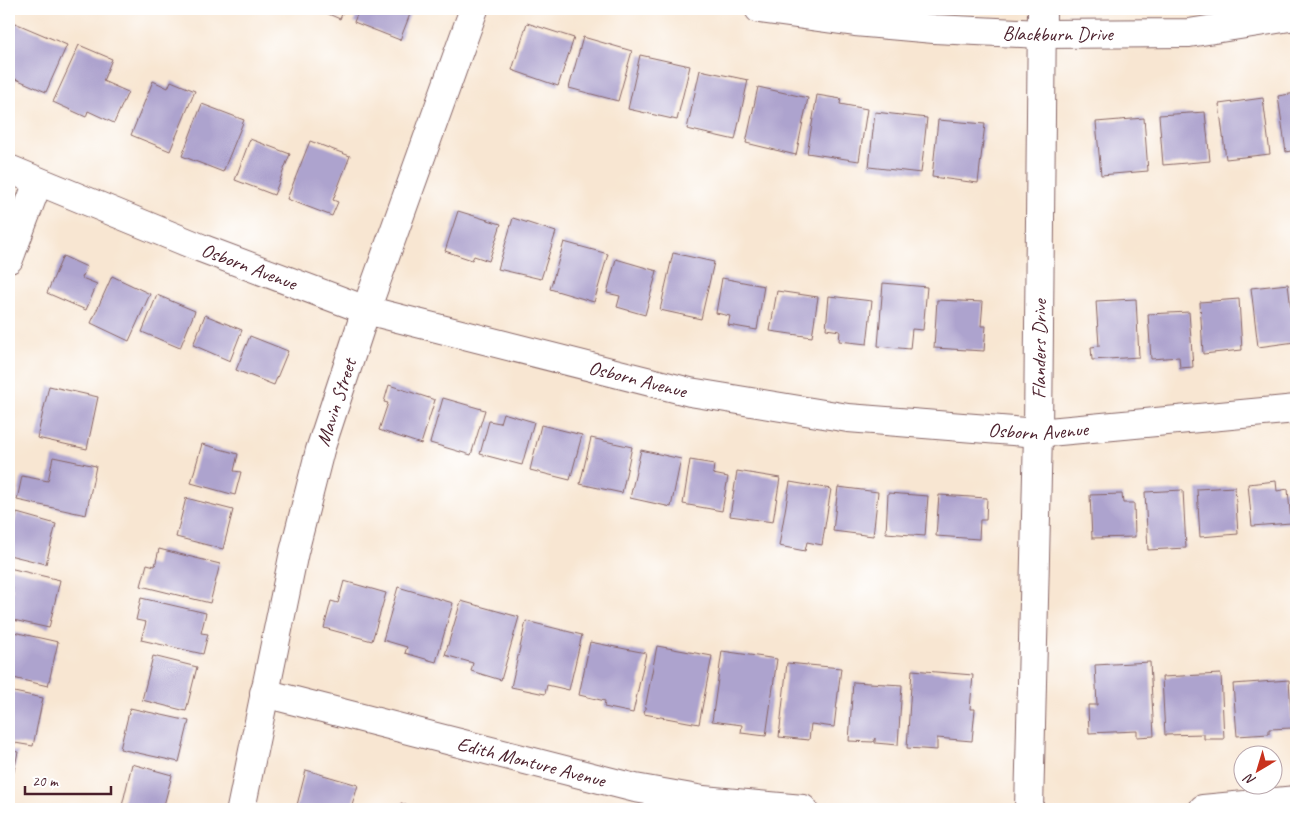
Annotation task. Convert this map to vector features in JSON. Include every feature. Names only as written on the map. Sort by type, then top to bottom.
[{"type":"street","name":"Mavin Street","points":[[241,809],[294,552],[320,450],[366,310],[474,9]]},
{"type":"street","name":"Blackburn Drive","points":[[759,9],[855,22],[924,28],[1042,21],[1189,33],[1296,16]]},
{"type":"street","name":"Flanders Drive","points":[[1029,809],[1038,433],[1042,21]]},
{"type":"street","name":"Osborn Avenue","points":[[9,169],[201,248],[366,310],[690,392],[848,418],[1038,433],[1296,409]]},
{"type":"street","points":[[9,259],[38,182]]},
{"type":"street","name":"Edith Monture Avenue","points":[[264,693],[633,799],[703,800],[803,809]]},
{"type":"street","points":[[1203,809],[1296,800]]},
{"type":"building","points":[[317,9],[344,9],[340,19]]},
{"type":"building","points":[[359,9],[412,9],[400,40],[354,22]]},
{"type":"building","points":[[15,23],[67,45],[46,92],[16,79],[14,85],[9,83],[9,38]]},
{"type":"building","points":[[527,23],[574,38],[558,86],[512,70]]},
{"type":"building","points":[[583,37],[632,51],[618,101],[569,88]]},
{"type":"building","points":[[79,45],[112,59],[103,81],[128,92],[114,123],[88,111],[86,117],[53,102]]},
{"type":"building","points":[[640,55],[690,66],[677,120],[628,109]]},
{"type":"building","points":[[700,70],[748,80],[735,140],[687,129]]},
{"type":"building","points":[[153,81],[168,88],[171,81],[195,91],[170,151],[131,135]]},
{"type":"building","points":[[758,87],[808,98],[796,155],[746,143]]},
{"type":"building","points":[[1296,93],[1296,150],[1286,152],[1278,96]]},
{"type":"building","points":[[817,95],[841,99],[840,104],[867,109],[859,161],[807,153]]},
{"type":"building","points":[[1263,98],[1270,154],[1226,159],[1219,104]]},
{"type":"building","points":[[202,104],[244,120],[223,172],[182,156]]},
{"type":"building","points":[[875,112],[927,118],[921,173],[869,167]]},
{"type":"building","points":[[1205,112],[1210,161],[1163,165],[1159,115]]},
{"type":"building","points":[[1144,118],[1148,171],[1101,175],[1096,122]]},
{"type":"building","points":[[938,120],[985,124],[978,183],[932,177]]},
{"type":"building","points":[[250,139],[290,154],[274,195],[235,180]]},
{"type":"building","points":[[310,141],[350,156],[333,200],[338,202],[332,216],[287,199]]},
{"type":"building","points":[[458,211],[501,224],[489,261],[474,256],[472,260],[445,251]]},
{"type":"building","points":[[513,218],[556,232],[541,279],[498,269]]},
{"type":"building","points":[[564,242],[608,254],[594,302],[550,289]]},
{"type":"building","points":[[673,253],[714,262],[701,319],[660,310]]},
{"type":"building","points":[[63,256],[87,267],[82,278],[97,284],[86,310],[47,293]]},
{"type":"building","points":[[616,259],[657,271],[645,315],[617,307],[620,296],[607,293]]},
{"type":"building","points":[[112,276],[150,294],[129,341],[91,323]]},
{"type":"building","points":[[722,278],[764,286],[757,330],[728,325],[730,316],[716,313]]},
{"type":"building","points":[[883,283],[927,287],[923,330],[912,329],[910,349],[878,346]]},
{"type":"building","points":[[1288,284],[1295,342],[1258,347],[1251,288]]},
{"type":"building","points":[[777,291],[818,297],[812,337],[770,331]]},
{"type":"building","points":[[157,295],[195,311],[180,348],[142,332]]},
{"type":"building","points":[[829,296],[872,301],[867,344],[839,341],[840,331],[826,329]]},
{"type":"building","points":[[1136,299],[1139,357],[1092,360],[1091,347],[1099,346],[1096,301]]},
{"type":"building","points":[[1239,299],[1242,350],[1203,354],[1200,302]]},
{"type":"building","points":[[937,300],[983,302],[981,326],[986,326],[984,351],[934,348]]},
{"type":"building","points":[[1189,312],[1193,367],[1180,368],[1179,357],[1151,359],[1148,314]]},
{"type":"building","points":[[205,315],[242,330],[230,361],[193,345]]},
{"type":"building","points":[[250,336],[288,351],[274,385],[236,370]]},
{"type":"building","points":[[389,385],[435,400],[421,444],[379,430],[388,403],[384,402]]},
{"type":"building","points":[[49,386],[98,397],[87,449],[37,438]]},
{"type":"building","points":[[443,398],[485,410],[471,455],[430,443]]},
{"type":"building","points":[[503,413],[534,422],[522,465],[480,454],[489,421],[500,423]]},
{"type":"building","points":[[541,425],[582,435],[570,480],[530,470]]},
{"type":"building","points":[[591,438],[632,447],[622,493],[580,484]]},
{"type":"building","points":[[202,444],[238,454],[234,471],[241,472],[235,495],[191,483]]},
{"type":"building","points":[[641,450],[681,459],[671,507],[630,498]]},
{"type":"building","points":[[53,457],[96,466],[86,515],[17,500],[22,476],[48,481]]},
{"type":"building","points":[[690,460],[714,464],[713,474],[728,477],[722,511],[683,504]]},
{"type":"building","points":[[737,471],[780,478],[773,522],[730,516]]},
{"type":"building","points":[[1276,481],[1277,491],[1288,489],[1291,523],[1252,526],[1248,484]]},
{"type":"building","points":[[790,482],[831,489],[822,545],[807,542],[805,551],[779,546]]},
{"type":"building","points":[[838,487],[878,492],[873,536],[833,531]]},
{"type":"building","points":[[1235,487],[1238,534],[1200,537],[1197,489]]},
{"type":"building","points":[[1183,490],[1186,548],[1148,550],[1145,492]]},
{"type":"building","points":[[888,493],[928,496],[925,536],[886,533]]},
{"type":"building","points":[[1122,494],[1123,503],[1134,503],[1135,537],[1092,538],[1090,495]]},
{"type":"building","points":[[939,495],[987,498],[986,520],[980,520],[979,539],[936,536]]},
{"type":"building","points":[[186,498],[233,510],[223,549],[176,537]]},
{"type":"building","points":[[17,513],[56,524],[46,564],[9,555],[9,544]]},
{"type":"building","points":[[159,549],[220,564],[210,603],[141,586],[147,564],[155,566]]},
{"type":"building","points":[[9,568],[60,580],[49,628],[9,619],[9,605],[13,588],[9,587]]},
{"type":"building","points":[[344,581],[386,593],[372,641],[324,628],[331,601],[338,603]]},
{"type":"building","points":[[398,587],[453,603],[436,662],[405,653],[407,647],[383,640]]},
{"type":"building","points":[[141,598],[206,613],[201,633],[208,634],[203,654],[141,640],[146,622],[136,620]]},
{"type":"building","points":[[461,601],[519,617],[501,680],[471,671],[473,663],[445,655]]},
{"type":"building","points":[[526,621],[582,635],[569,690],[547,685],[545,694],[511,687]]},
{"type":"building","points":[[9,631],[58,642],[48,686],[9,677]]},
{"type":"building","points":[[590,642],[646,653],[633,713],[604,707],[605,701],[579,695]]},
{"type":"building","points":[[657,646],[712,656],[699,724],[644,714]]},
{"type":"building","points":[[722,651],[777,659],[766,736],[741,733],[742,725],[712,721]]},
{"type":"building","points":[[153,656],[197,667],[186,711],[142,700]]},
{"type":"building","points":[[1150,662],[1154,736],[1137,737],[1137,731],[1089,733],[1088,705],[1097,705],[1095,665]]},
{"type":"building","points":[[787,663],[841,668],[834,727],[811,724],[809,740],[779,737]]},
{"type":"building","points":[[912,670],[973,675],[970,709],[975,709],[972,741],[937,738],[937,750],[907,748]]},
{"type":"building","points":[[1221,674],[1224,739],[1204,739],[1204,734],[1165,735],[1162,677]]},
{"type":"building","points":[[1289,680],[1292,728],[1269,729],[1269,734],[1237,736],[1233,684]]},
{"type":"building","points":[[853,682],[902,685],[898,745],[875,743],[875,738],[873,742],[849,741]]},
{"type":"building","points":[[9,691],[43,698],[33,746],[9,742]]},
{"type":"building","points":[[130,708],[189,721],[179,762],[120,749]]},
{"type":"building","points":[[9,750],[18,752],[10,790],[9,790]]},
{"type":"building","points":[[132,764],[172,775],[163,809],[136,809],[122,806]]},
{"type":"building","points":[[306,770],[358,785],[351,809],[296,809]]},
{"type":"building","points":[[401,803],[424,809],[399,809]]}]
